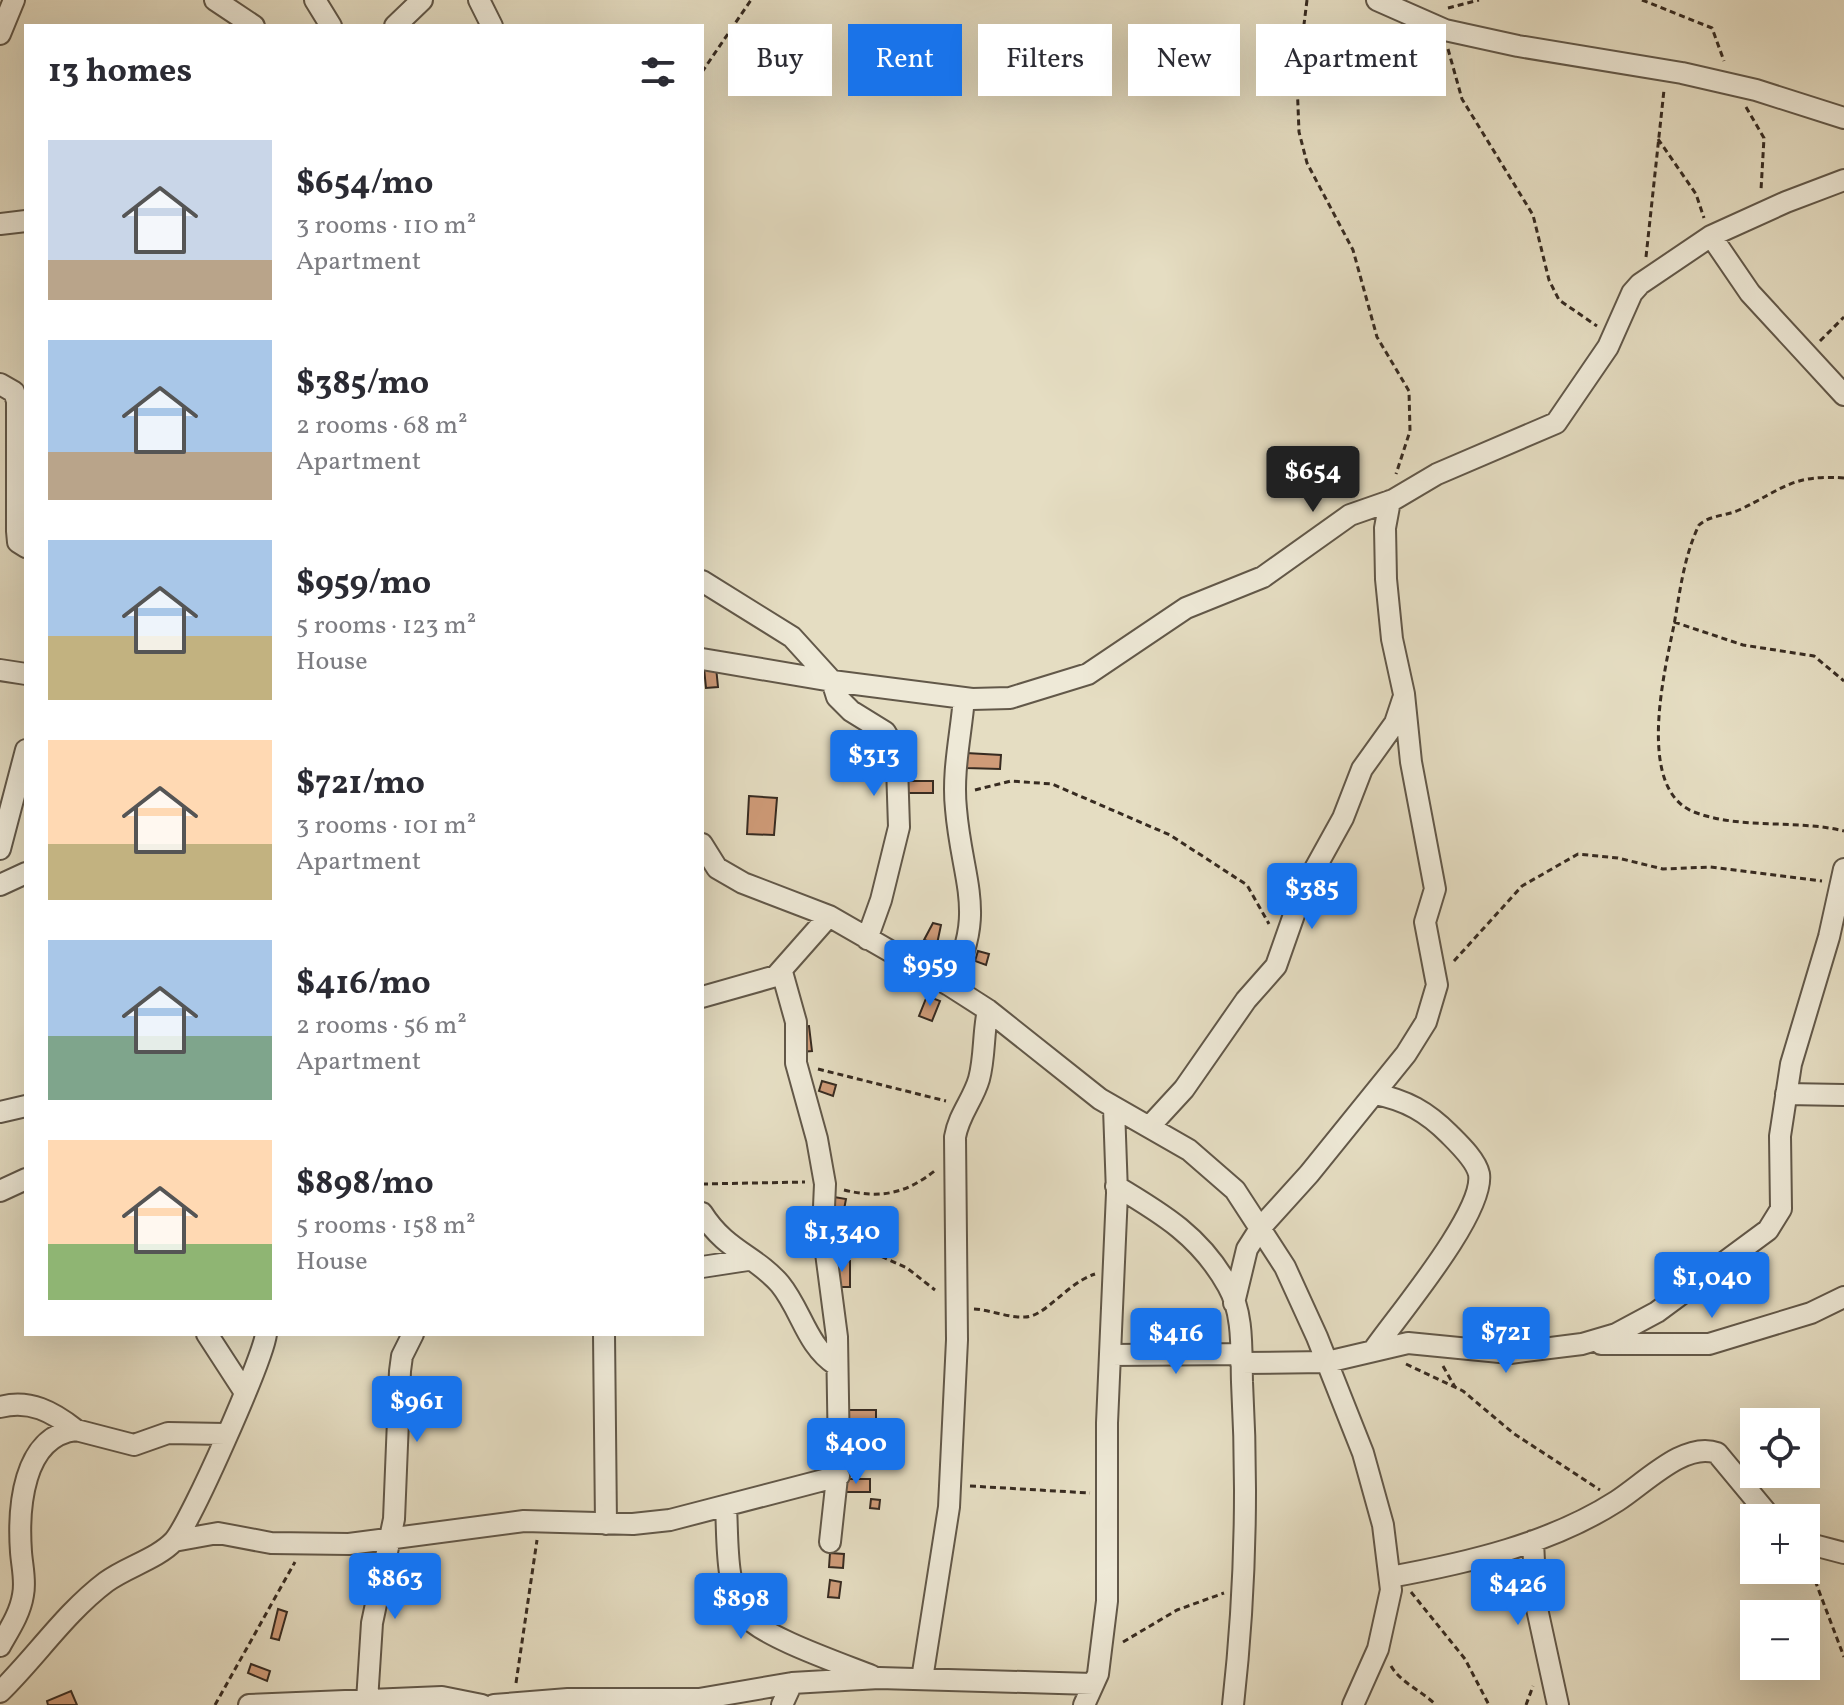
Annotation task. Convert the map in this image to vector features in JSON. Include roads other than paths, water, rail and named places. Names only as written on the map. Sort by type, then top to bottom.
[{"type":"street","points":[[0,34],[14,0]]},
{"type":"street","points":[[215,0],[251,24]]},
{"type":"street","points":[[315,0],[330,24]]},
{"type":"street","points":[[397,24],[422,0]]},
{"type":"street","points":[[479,0],[491,24]]},
{"type":"street","points":[[1377,0],[1420,16],[1445,30],[1730,84],[1844,118]]},
{"type":"street","points":[[704,659],[832,681],[964,698],[1010,698],[1102,667],[1186,608],[1252,584],[1336,522],[1390,501],[1437,474],[1559,421],[1616,333],[1632,293],[1640,284],[1711,236],[1844,180]]},
{"type":"street","points":[[0,224],[24,221]]},
{"type":"street","points":[[1711,236],[1750,293],[1844,395]]},
{"type":"street","points":[[0,384],[14,392],[17,401],[17,531],[18,542],[24,546]]},
{"type":"street","points":[[1234,1303],[1247,1249],[1261,1227],[1375,1094],[1426,1022],[1437,985],[1425,922],[1436,890],[1411,762],[1386,579],[1385,528],[1390,501]]},
{"type":"street","points":[[704,582],[792,637],[832,681],[837,697],[851,711],[885,732],[897,766],[899,827],[881,900],[867,939]]},
{"type":"street","points":[[0,670],[24,674]]},
{"type":"street","points":[[1149,1127],[1184,1089],[1234,1016],[1271,973],[1286,941],[1302,892],[1343,818],[1362,769],[1395,723],[1404,694]]},
{"type":"street","points":[[949,985],[966,954],[971,932],[956,795],[964,698]]},
{"type":"street","points":[[0,849],[24,758]]},
{"type":"street","points":[[704,847],[717,868],[743,883],[829,916],[988,1010],[1114,1108],[1211,1166],[1235,1190],[1285,1267],[1327,1362],[1363,1453],[1396,1576],[1380,1642],[1353,1705]]},
{"type":"street","points":[[0,885],[24,874]]},
{"type":"street","points":[[1582,1344],[1616,1334],[1657,1312],[1773,1227],[1781,1209],[1780,1136],[1786,1094],[1843,876]]},
{"type":"street","points":[[704,996],[770,979],[782,972],[829,916]]},
{"type":"street","points":[[782,972],[796,1022],[796,1063],[817,1139],[825,1184],[823,1230],[837,1337],[839,1476],[830,1542]]},
{"type":"street","points":[[922,1679],[950,1484],[957,1311],[954,1159],[957,1123],[976,1089],[981,1071],[988,1010]]},
{"type":"street","points":[[1375,1094],[1418,1108],[1437,1122],[1474,1163],[1479,1175],[1471,1207],[1448,1249],[1382,1347]]},
{"type":"street","points":[[1786,1094],[1844,1095]]},
{"type":"street","points":[[0,1112],[24,1106]]},
{"type":"street","points":[[1084,1705],[1100,1661],[1107,1601],[1110,1355],[1115,1266],[1114,1108]]},
{"type":"street","points":[[0,1191],[24,1180]]},
{"type":"street","points":[[1116,1186],[1181,1226],[1229,1287],[1234,1303],[1241,1358],[1247,1496],[1233,1705]]},
{"type":"street","points":[[704,1216],[718,1236],[781,1285],[816,1349],[836,1365]]},
{"type":"street","points":[[704,1267],[748,1260]]},
{"type":"street","points":[[1110,1355],[1327,1362],[1382,1347],[1413,1343],[1510,1353],[1582,1344],[1709,1344],[1811,1313],[1844,1297]]},
{"type":"street","points":[[208,1336],[244,1391]]},
{"type":"street","points":[[174,1541],[195,1506],[264,1347],[266,1336]]},
{"type":"street","points":[[367,1701],[372,1623],[391,1538],[400,1371],[402,1356],[412,1336]]},
{"type":"street","points":[[604,1336],[606,1524]]},
{"type":"street","points":[[0,1407],[26,1405],[43,1408],[76,1430],[134,1445],[168,1433],[225,1434]]},
{"type":"street","points":[[0,1646],[24,1593],[20,1549],[25,1492],[32,1460],[52,1438],[76,1430]]},
{"type":"street","points":[[1396,1576],[1533,1541],[1616,1501],[1680,1456],[1696,1449],[1707,1449],[1728,1464],[1757,1504]]},
{"type":"street","points":[[0,1692],[79,1606],[106,1582],[174,1541],[218,1533],[271,1543],[349,1544],[476,1525],[670,1520],[839,1476]]},
{"type":"street","points":[[726,1507],[731,1571],[745,1615],[761,1628],[879,1678]]},
{"type":"street","points":[[1533,1541],[1536,1604],[1558,1705]]},
{"type":"street","points":[[1820,1547],[1844,1553]]},
{"type":"street","points":[[502,1704],[568,1699],[699,1699],[792,1683],[879,1678],[1093,1684]]},
{"type":"street","points":[[782,1705],[792,1683]]},
{"type":"street","points":[[249,1705],[442,1697],[482,1705]]}]
